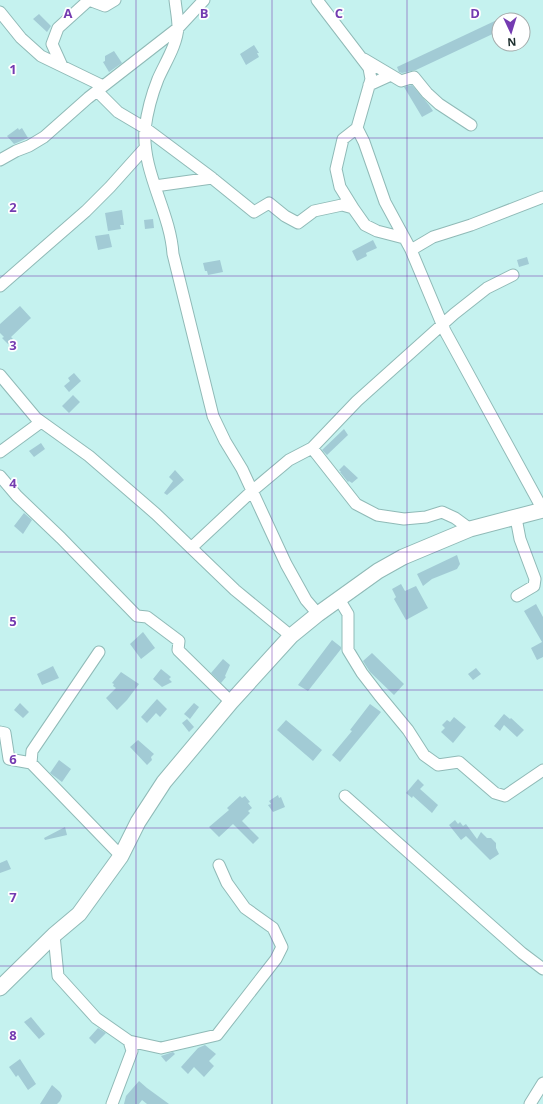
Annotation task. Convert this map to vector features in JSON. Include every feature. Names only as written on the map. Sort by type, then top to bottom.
[{"type":"street","points":[[62,66],[52,44],[58,28],[89,0],[105,6],[115,0]]},
{"type":"street","points":[[0,160],[44,137],[100,88],[178,28],[204,0]]},
{"type":"street","points":[[317,0],[369,68],[371,79],[357,128],[343,139],[336,169],[340,187],[365,225],[377,231],[404,238]]},
{"type":"street","points":[[175,3],[191,13]]},
{"type":"street","points":[[175,3],[178,28],[172,47],[157,81],[151,101],[146,128],[145,148],[172,240],[173,254],[213,416],[225,441],[242,468],[292,575],[311,607],[318,614]]},
{"type":"street","points":[[0,12],[21,38],[41,56],[62,66],[100,88],[118,112],[146,128],[254,212],[269,203],[285,216],[298,223],[314,211],[342,205],[353,208]]},
{"type":"street","points":[[361,58],[402,81],[414,77],[427,93],[439,104],[470,125]]},
{"type":"street","points":[[369,86],[391,75]]},
{"type":"street","points":[[0,988],[54,935],[79,914],[121,856],[138,822],[164,782],[231,702],[291,636],[318,614],[378,571],[403,557],[470,529],[543,510],[442,325],[411,250],[385,202],[364,142],[357,128]]},
{"type":"street","points":[[0,286],[86,211],[145,148]]},
{"type":"street","points":[[155,186],[212,178]]},
{"type":"street","points":[[411,250],[433,237],[471,225],[543,196]]},
{"type":"street","points":[[191,548],[252,491],[288,460],[312,448],[358,401],[442,325],[487,288],[513,275]]},
{"type":"street","points":[[0,375],[36,418],[88,456],[156,514],[235,590],[291,636]]},
{"type":"street","points":[[0,452],[41,422]]},
{"type":"street","points":[[312,448],[356,504],[377,515],[404,519],[426,517],[442,512],[455,518],[470,529]]},
{"type":"street","points":[[0,476],[17,496],[61,538],[137,616],[147,617],[179,641],[178,650],[231,702]]},
{"type":"street","points":[[516,518],[520,539],[535,579],[534,586],[517,596]]},
{"type":"street","points":[[339,599],[348,614],[348,650],[362,673],[408,730],[424,755],[438,765],[459,762],[495,793],[505,796],[543,770]]},
{"type":"street","points":[[31,763],[32,751],[100,652]]},
{"type":"street","points":[[0,732],[4,733],[9,759],[31,763],[121,856]]},
{"type":"street","points":[[344,796],[516,948],[543,969]]},
{"type":"street","points":[[54,935],[58,976],[96,1018],[129,1041],[161,1048],[217,1036],[276,960],[282,947],[273,928],[244,908],[228,883],[219,865]]},
{"type":"street","points":[[112,1104],[132,1051],[129,1041]]},
{"type":"street","points":[[530,1104],[543,1083]]},
{"type":"building","points":[[39,14],[51,26],[47,32],[33,19]]},
{"type":"building","points":[[491,23],[491,35],[416,70],[402,73],[399,72],[397,67]]},
{"type":"building","points":[[254,45],[259,53],[257,53],[259,57],[246,65],[240,54]]},
{"type":"building","points":[[114,51],[122,63],[109,72],[103,62],[105,61],[105,56]]},
{"type":"building","points":[[412,85],[433,111],[422,117],[404,87]]},
{"type":"building","points":[[18,128],[19,130],[22,128],[28,138],[14,144],[7,136]]},
{"type":"building","points":[[122,210],[124,225],[120,225],[121,229],[108,231],[105,213]]},
{"type":"building","points":[[153,219],[154,228],[145,229],[144,220]]},
{"type":"building","points":[[109,234],[112,247],[98,250],[95,236]]},
{"type":"building","points":[[373,240],[377,248],[366,253],[367,256],[357,261],[352,251]]},
{"type":"building","points":[[527,257],[529,264],[519,267],[517,260]]},
{"type":"building","points":[[220,260],[223,272],[208,275],[207,271],[205,271],[203,263]]},
{"type":"building","points":[[20,306],[31,318],[11,337],[13,339],[8,344],[2,338],[4,337],[0,333],[0,324]]},
{"type":"building","points":[[74,373],[81,381],[69,392],[64,386],[70,381],[68,378]]},
{"type":"building","points":[[73,395],[80,402],[69,413],[62,406]]},
{"type":"building","points":[[344,429],[348,435],[327,455],[322,450]]},
{"type":"building","points":[[41,443],[45,449],[34,457],[29,451]]},
{"type":"building","points":[[344,465],[358,478],[352,483],[349,481],[348,482],[339,470]]},
{"type":"building","points":[[175,470],[184,480],[167,495],[164,493],[173,481],[169,477]]},
{"type":"building","points":[[24,513],[32,520],[23,534],[14,526]]},
{"type":"building","points":[[457,555],[460,564],[457,569],[432,579],[423,586],[417,574]]},
{"type":"building","points":[[401,584],[405,591],[416,586],[428,608],[406,620],[394,599],[396,597],[392,589]]},
{"type":"building","points":[[536,604],[543,617],[543,657],[537,660],[531,648],[542,642],[524,611]]},
{"type":"building","points":[[143,632],[155,648],[141,659],[130,644]]},
{"type":"building","points":[[332,640],[341,647],[341,649],[308,691],[298,685]]},
{"type":"building","points":[[372,653],[404,684],[394,695],[370,672],[363,661]]},
{"type":"building","points":[[223,659],[230,665],[225,676],[226,677],[221,683],[211,673]]},
{"type":"building","points":[[53,666],[59,678],[42,685],[37,674]]},
{"type":"building","points":[[476,668],[481,674],[473,680],[468,674]]},
{"type":"building","points":[[161,669],[171,677],[169,679],[172,682],[162,687],[153,679]]},
{"type":"building","points":[[121,672],[139,684],[117,710],[106,698],[116,688],[112,683]]},
{"type":"building","points":[[157,699],[167,709],[160,717],[156,713],[147,723],[141,717]]},
{"type":"building","points":[[20,703],[29,712],[23,718],[14,710]]},
{"type":"building","points":[[194,703],[199,707],[190,719],[184,714]]},
{"type":"building","points":[[370,704],[381,712],[340,762],[332,755],[352,731],[350,730]]},
{"type":"building","points":[[504,714],[510,719],[511,718],[524,730],[517,737],[504,725],[500,731],[494,726]]},
{"type":"building","points":[[454,717],[466,727],[453,743],[441,732],[445,728],[442,725],[447,720],[450,722]]},
{"type":"building","points":[[187,719],[194,727],[189,732],[182,723]]},
{"type":"building","points":[[286,720],[322,750],[313,761],[277,730]]},
{"type":"building","points":[[138,740],[154,754],[151,757],[152,760],[147,765],[130,747]]},
{"type":"building","points":[[59,760],[71,769],[62,782],[50,773]]},
{"type":"building","points":[[418,779],[424,785],[420,789],[438,805],[432,813],[413,796],[412,798],[406,793]]},
{"type":"building","points":[[278,795],[279,798],[281,797],[285,807],[273,812],[268,805],[271,804],[269,801]]},
{"type":"building","points":[[240,796],[242,798],[245,796],[250,802],[248,803],[252,808],[248,811],[250,813],[242,821],[259,838],[253,844],[233,824],[219,837],[209,827],[229,810],[227,808]]},
{"type":"building","points":[[455,820],[458,824],[460,822],[463,826],[466,824],[477,839],[481,832],[487,838],[491,838],[496,843],[496,848],[499,854],[490,860],[466,836],[461,840],[449,825]]},
{"type":"building","points":[[65,827],[67,835],[45,840],[44,838]]},
{"type":"building","points":[[7,860],[11,869],[0,873],[0,863]]},
{"type":"building","points":[[31,1017],[45,1034],[39,1039],[24,1022]]},
{"type":"building","points":[[98,1028],[106,1033],[95,1044],[89,1038]]},
{"type":"building","points":[[205,1045],[216,1054],[209,1061],[214,1066],[204,1077],[194,1067],[188,1074],[181,1067],[198,1048]]},
{"type":"building","points":[[173,1052],[175,1054],[166,1062],[161,1056]]},
{"type":"building","points":[[20,1059],[36,1084],[28,1090],[18,1075],[16,1077],[9,1067]]},
{"type":"building","points":[[139,1081],[169,1104],[147,1104],[142,1100],[139,1104],[124,1104],[126,1096]]},
{"type":"building","points":[[52,1085],[60,1092],[62,1096],[60,1101],[57,1104],[40,1104]]}]
